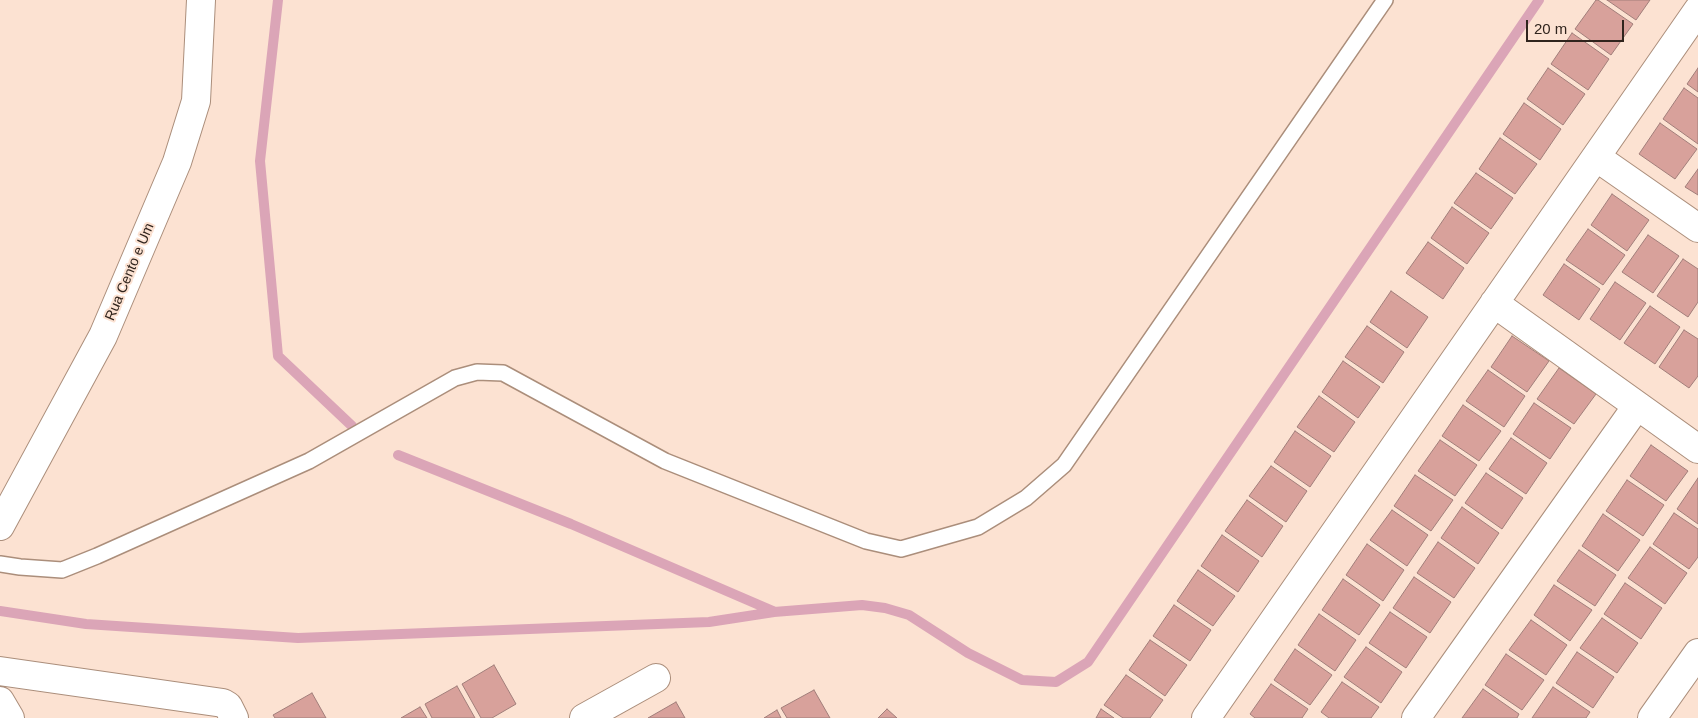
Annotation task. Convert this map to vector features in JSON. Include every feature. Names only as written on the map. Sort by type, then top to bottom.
[{"type":"street","name":"Rua Cento e Um","points":[[0,526],[103,336],[177,162],[196,101],[200,0]]},
{"type":"street","points":[[1206,718],[1698,10]]},
{"type":"street","points":[[1596,157],[1698,228]]},
{"type":"street","points":[[1494,303],[1698,449]]},
{"type":"street","points":[[1416,718],[1638,406]]},
{"type":"street","points":[[1652,718],[1698,653]]},
{"type":"street","points":[[0,671],[223,702],[228,706],[234,718]]},
{"type":"street","points":[[584,718],[656,678]]},
{"type":"street","points":[[0,701],[10,718]]},
{"type":"lane","points":[[0,564],[62,570],[97,556],[309,461],[455,378],[477,372],[503,373],[665,461],[866,541],[901,549],[978,527],[1026,498],[1064,465],[1385,0]]},
{"type":"building","points":[[1596,0],[1633,24],[1611,55],[1575,29]]},
{"type":"building","points":[[1607,0],[1650,0],[1636,20]]},
{"type":"building","points":[[1572,33],[1609,59],[1588,90],[1551,64]]},
{"type":"building","points":[[1548,68],[1585,94],[1563,125],[1527,99]]},
{"type":"building","points":[[1698,68],[1698,92],[1687,84]]},
{"type":"building","points":[[1684,88],[1698,98],[1698,144],[1663,119]]},
{"type":"building","points":[[1524,103],[1561,129],[1540,160],[1503,134]]},
{"type":"building","points":[[1660,123],[1697,149],[1675,179],[1639,154]]},
{"type":"building","points":[[1500,138],[1537,164],[1515,194],[1479,169]]},
{"type":"building","points":[[1698,169],[1698,195],[1685,187]]},
{"type":"building","points":[[1476,173],[1513,198],[1491,229],[1454,203]]},
{"type":"building","points":[[1612,194],[1649,220],[1627,251],[1591,225]]},
{"type":"building","points":[[1452,207],[1489,233],[1467,264],[1431,238]]},
{"type":"building","points":[[1588,229],[1625,255],[1603,285],[1566,260]]},
{"type":"building","points":[[1648,235],[1679,256],[1653,293],[1622,272]]},
{"type":"building","points":[[1428,242],[1464,268],[1443,299],[1406,273]]},
{"type":"building","points":[[1683,259],[1698,269],[1698,302],[1688,317],[1657,296]]},
{"type":"building","points":[[1564,264],[1600,289],[1579,320],[1543,295]]},
{"type":"building","points":[[1615,282],[1646,303],[1620,340],[1590,319]]},
{"type":"building","points":[[1391,291],[1428,317],[1407,348],[1370,322]]},
{"type":"building","points":[[1650,306],[1680,327],[1655,364],[1624,343]]},
{"type":"building","points":[[1367,326],[1404,352],[1383,383],[1345,357]]},
{"type":"building","points":[[1684,330],[1698,339],[1698,376],[1689,388],[1659,367]]},
{"type":"building","points":[[1512,336],[1549,361],[1527,392],[1491,367]]},
{"type":"building","points":[[1343,361],[1380,387],[1358,418],[1322,392]]},
{"type":"building","points":[[1559,368],[1596,394],[1574,424],[1537,399]]},
{"type":"building","points":[[1488,370],[1525,396],[1504,427],[1466,401]]},
{"type":"building","points":[[1319,396],[1355,422],[1334,452],[1297,427]]},
{"type":"building","points":[[1534,403],[1571,428],[1550,459],[1513,434]]},
{"type":"building","points":[[1463,405],[1501,431],[1479,461],[1442,436]]},
{"type":"building","points":[[1295,431],[1331,456],[1310,487],[1274,462]]},
{"type":"building","points":[[1511,438],[1547,463],[1526,494],[1489,469]]},
{"type":"building","points":[[1440,440],[1477,465],[1455,496],[1418,471]]},
{"type":"building","points":[[1651,445],[1688,471],[1666,501],[1630,476]]},
{"type":"building","points":[[1271,466],[1307,491],[1286,522],[1249,496]]},
{"type":"building","points":[[1486,473],[1523,498],[1502,529],[1465,503]]},
{"type":"building","points":[[1415,475],[1453,500],[1431,531],[1394,506]]},
{"type":"building","points":[[1698,478],[1698,524],[1677,509]]},
{"type":"building","points":[[1627,480],[1664,505],[1643,536],[1606,511]]},
{"type":"building","points":[[1247,500],[1283,526],[1262,557],[1225,531]]},
{"type":"building","points":[[1462,507],[1499,533],[1478,564],[1441,538]]},
{"type":"building","points":[[1392,510],[1428,535],[1407,566],[1370,540]]},
{"type":"building","points":[[1674,513],[1698,529],[1698,557],[1689,569],[1653,544]]},
{"type":"building","points":[[1603,514],[1640,540],[1618,571],[1582,546]]},
{"type":"building","points":[[1222,535],[1259,561],[1238,592],[1201,566]]},
{"type":"building","points":[[1438,542],[1475,568],[1454,598],[1417,573]]},
{"type":"building","points":[[1367,544],[1404,570],[1383,601],[1346,575]]},
{"type":"building","points":[[1650,547],[1687,573],[1665,604],[1628,578]]},
{"type":"building","points":[[1579,550],[1616,575],[1595,606],[1557,581]]},
{"type":"building","points":[[1198,570],[1235,596],[1213,626],[1177,601]]},
{"type":"building","points":[[1414,577],[1451,602],[1430,633],[1393,608]]},
{"type":"building","points":[[1343,579],[1380,605],[1359,635],[1322,610]]},
{"type":"building","points":[[1625,583],[1662,608],[1641,639],[1604,614]]},
{"type":"building","points":[[1554,585],[1592,610],[1570,641],[1534,615]]},
{"type":"building","points":[[1174,605],[1211,630],[1190,661],[1153,636]]},
{"type":"building","points":[[1390,612],[1427,637],[1406,668],[1369,643]]},
{"type":"building","points":[[1319,614],[1356,640],[1335,671],[1298,645]]},
{"type":"building","points":[[1602,618],[1638,643],[1617,673],[1580,648]]},
{"type":"building","points":[[1531,620],[1567,645],[1546,675],[1509,650]]},
{"type":"building","points":[[1150,640],[1187,665],[1165,696],[1129,670]]},
{"type":"building","points":[[1366,647],[1402,672],[1381,703],[1344,677]]},
{"type":"building","points":[[1295,649],[1332,675],[1310,705],[1274,680]]},
{"type":"building","points":[[1577,652],[1614,677],[1593,708],[1556,683]]},
{"type":"building","points":[[1506,654],[1544,680],[1522,710],[1485,685]]},
{"type":"building","points":[[494,665],[516,704],[492,718],[481,718],[462,684]]},
{"type":"building","points":[[1126,675],[1163,700],[1150,718],[1123,718],[1104,705]]},
{"type":"building","points":[[1342,682],[1379,707],[1371,718],[1329,718],[1321,712]]},
{"type":"building","points":[[1271,684],[1308,709],[1302,718],[1255,718],[1250,714]]},
{"type":"building","points":[[457,686],[475,718],[432,718],[425,704]]},
{"type":"building","points":[[1553,687],[1590,712],[1586,718],[1532,718]]},
{"type":"building","points":[[1483,689],[1519,714],[1517,718],[1462,718]]},
{"type":"building","points":[[814,690],[830,718],[787,718],[781,708]]},
{"type":"building","points":[[312,693],[326,718],[275,718],[273,715]]},
{"type":"building","points":[[676,702],[685,718],[648,718]]},
{"type":"building","points":[[420,707],[427,718],[401,718]]},
{"type":"building","points":[[887,709],[897,718],[878,718]]},
{"type":"building","points":[[1101,709],[1114,718],[1096,718]]},
{"type":"building","points":[[777,710],[781,718],[764,718]]},
{"type":"waterway","points":[[278,0],[260,161],[278,356],[352,426]]},
{"type":"waterway","points":[[0,611],[86,624],[298,638],[709,622],[774,612],[862,605],[885,608],[909,615],[968,653],[1022,680],[1056,682],[1088,662],[1539,0]]},
{"type":"waterway","points":[[398,455],[571,524],[773,611]]}]
